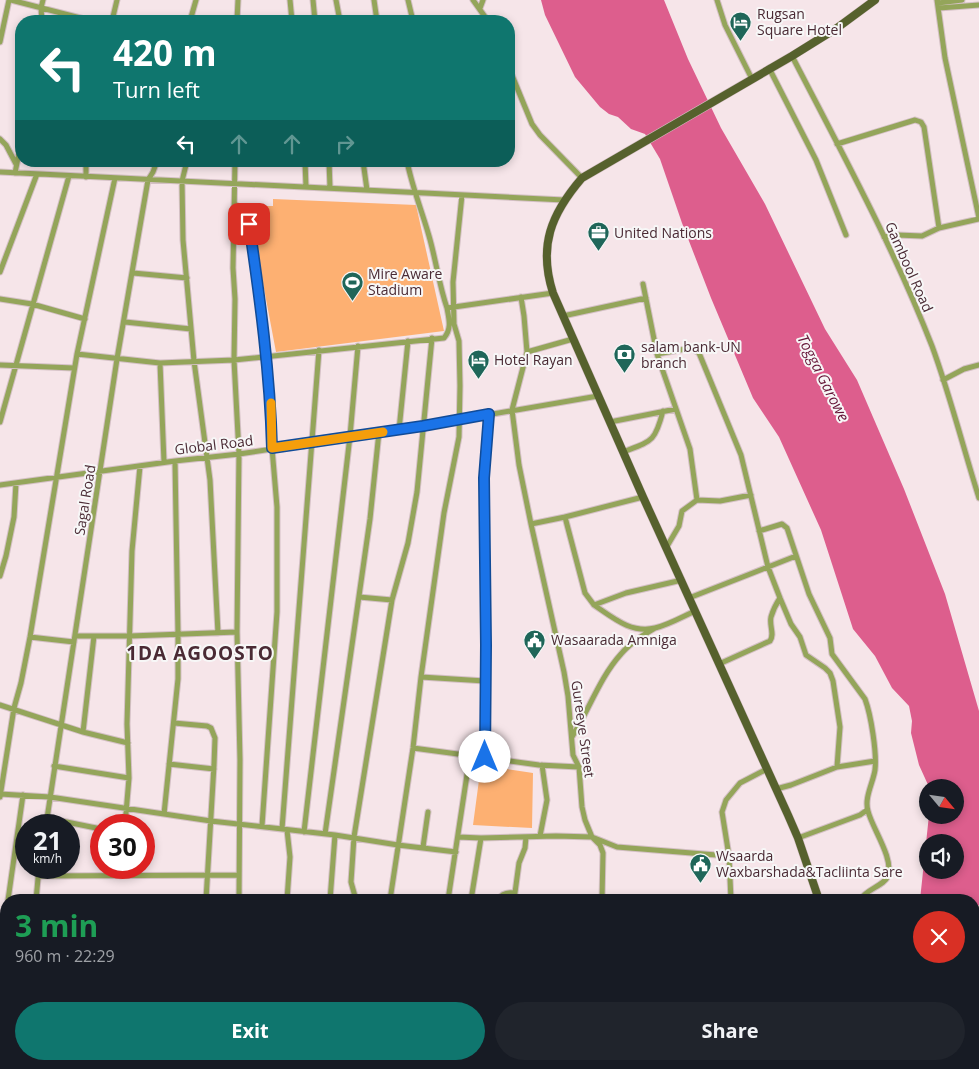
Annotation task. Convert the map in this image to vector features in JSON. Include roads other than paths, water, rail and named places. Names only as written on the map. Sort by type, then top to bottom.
[{"type":"main road","points":[[817,894],[798,838],[553,293],[547,269],[547,241],[557,212],[582,178],[792,56],[837,28],[875,0]]},
{"type":"street","points":[[0,42],[10,0],[68,15]]},
{"type":"street","points":[[42,15],[43,0]]},
{"type":"street","points":[[113,15],[117,0]]},
{"type":"street","points":[[192,15],[196,0]]},
{"type":"street","points":[[237,15],[238,0]]},
{"type":"street","points":[[290,0],[291,15]]},
{"type":"street","points":[[313,0],[314,15]]},
{"type":"street","points":[[336,0],[339,15]]},
{"type":"street","points":[[374,0],[376,15]]},
{"type":"street","points":[[408,0],[412,15]]},
{"type":"street","points":[[473,0],[484,15]]},
{"type":"street","points":[[480,8],[483,0]]},
{"type":"street","points":[[717,0],[725,25],[752,79]]},
{"type":"street","points":[[938,4],[962,0]]},
{"type":"street","points":[[938,4],[979,5]]},
{"type":"street","points":[[884,237],[896,235],[922,236],[939,228],[979,219],[945,58],[938,4]]},
{"type":"street","name":"Gambool Road","points":[[792,56],[884,237],[932,346],[979,498]]},
{"type":"street","points":[[769,68],[816,160],[846,235]]},
{"type":"street","points":[[515,83],[532,124],[540,135],[582,178]]},
{"type":"street","points":[[837,144],[915,120],[921,122],[924,127],[939,228]]},
{"type":"street","points":[[0,140],[6,145],[15,162]]},
{"type":"street","points":[[15,173],[16,167]]},
{"type":"street","points":[[86,167],[86,177]]},
{"type":"street","name":"Sagal Road","points":[[47,814],[62,725],[117,358],[125,322],[148,180],[154,167]]},
{"type":"street","points":[[186,167],[182,181],[183,240],[194,361],[210,480],[218,633]]},
{"type":"street","points":[[235,167],[232,268],[235,299],[234,360],[239,454],[237,632],[240,823],[238,894]]},
{"type":"street","points":[[305,167],[306,187]]},
{"type":"street","points":[[328,167],[330,188]]},
{"type":"street","points":[[363,167],[367,190]]},
{"type":"street","points":[[391,894],[414,748],[421,677],[444,513],[459,437],[460,420],[459,341],[450,308],[442,297],[429,236],[414,192],[408,167]]},
{"type":"street","points":[[0,172],[564,200]]},
{"type":"street","points":[[0,272],[37,174]]},
{"type":"street","points":[[0,422],[69,176]]},
{"type":"street","points":[[115,178],[74,368],[30,637],[14,708],[0,795],[50,797],[211,821],[335,834],[398,845],[456,852]]},
{"type":"street","points":[[77,354],[160,363],[234,360],[444,338],[449,333],[450,326],[450,308],[462,195]]},
{"type":"street","points":[[235,204],[243,212],[249,224],[267,356],[277,507],[277,612],[262,826]]},
{"type":"street","points":[[0,258],[6,254]]},
{"type":"street","points":[[132,273],[187,278]]},
{"type":"street","points":[[644,284],[657,354],[690,449],[696,500]]},
{"type":"street","points":[[450,308],[553,293]]},
{"type":"street","points":[[512,410],[527,352],[521,297]]},
{"type":"street","points":[[563,316],[646,298]]},
{"type":"street","points":[[0,299],[32,304],[85,319]]},
{"type":"street","points":[[125,322],[192,328]]},
{"type":"street","points":[[354,894],[351,882],[354,837],[392,600],[408,543],[417,492],[432,338]]},
{"type":"street","points":[[527,352],[573,339]]},
{"type":"street","points":[[399,430],[408,341]]},
{"type":"street","points":[[304,832],[350,436],[358,346]]},
{"type":"street","points":[[657,354],[691,348],[699,353],[741,455],[768,568],[780,598],[791,624],[800,637],[806,655],[825,668],[830,673],[833,681],[840,727],[837,767]]},
{"type":"street","points":[[287,894],[290,857],[284,829],[319,350]]},
{"type":"street","points":[[160,363],[164,462]]},
{"type":"street","points":[[0,365],[74,368]]},
{"type":"street","points":[[943,380],[964,369],[979,365]]},
{"type":"street","name":"Global Road","points":[[0,485],[164,462],[239,454],[399,430],[598,396]]},
{"type":"street","points":[[610,422],[676,409]]},
{"type":"street","name":"Gureeye Street","points":[[512,410],[519,465],[564,672],[573,755],[579,767],[582,807],[592,837],[600,845],[603,853],[602,894]]},
{"type":"street","points":[[623,452],[647,443],[654,437],[658,431],[663,411]]},
{"type":"street","points":[[485,757],[484,478],[489,414]]},
{"type":"street","points":[[324,834],[359,596],[374,486],[379,432]]},
{"type":"street","points":[[164,814],[178,679],[175,461]]},
{"type":"street","points":[[126,814],[132,551],[140,466]]},
{"type":"street","points":[[0,576],[14,517],[16,483]]},
{"type":"street","points":[[531,524],[565,518],[643,496]]},
{"type":"street","points":[[666,548],[679,526],[682,511],[696,500],[720,501],[751,496]]},
{"type":"street","points":[[565,518],[585,593],[594,605],[623,624],[643,629],[655,628]]},
{"type":"street","points":[[759,531],[782,524],[785,526],[814,605],[830,638],[832,654],[865,699],[868,707],[875,761],[867,810],[884,846],[888,876],[880,884],[864,894]]},
{"type":"street","points":[[0,548],[6,549]]},
{"type":"street","points":[[689,598],[796,556]]},
{"type":"street","points":[[594,605],[626,593],[682,580]]},
{"type":"street","points":[[359,596],[392,600]]},
{"type":"street","points":[[719,664],[770,641],[773,634],[770,624],[771,617],[780,598]]},
{"type":"street","points":[[572,736],[611,666],[622,652],[655,628],[695,612]]},
{"type":"street","points":[[75,636],[237,632]]},
{"type":"street","points":[[83,732],[94,636]]},
{"type":"street","points":[[30,637],[74,642]]},
{"type":"street","points":[[421,677],[485,681]]},
{"type":"street","points":[[0,705],[83,732],[128,743]]},
{"type":"street","points":[[174,723],[212,728],[215,738],[206,894]]},
{"type":"street","points":[[414,748],[542,765],[579,767]]},
{"type":"street","points":[[449,894],[470,755]]},
{"type":"street","points":[[776,789],[791,786],[837,767],[875,761]]},
{"type":"street","points":[[170,764],[214,769]]},
{"type":"street","points":[[540,836],[547,800],[542,765]]},
{"type":"street","points":[[54,766],[128,778]]},
{"type":"street","points":[[731,894],[729,856],[722,812],[726,800],[740,784],[767,769]]},
{"type":"street","points":[[9,894],[23,795]]},
{"type":"street","points":[[798,838],[860,815],[867,810]]},
{"type":"street","points":[[423,847],[428,812]]},
{"type":"street","points":[[330,894],[335,834]]},
{"type":"street","points":[[458,837],[592,837],[617,847],[729,856]]},
{"type":"street","points":[[504,894],[507,892],[514,893],[526,837]]},
{"type":"street","points":[[471,894],[481,838]]},
{"type":"street","points":[[155,876],[239,875]]},
{"type":"street","points":[[36,894],[38,879]]},
{"type":"water","name":"Togga Garowe","points":[[541,0],[664,0],[688,59],[721,128],[765,204],[825,329],[857,380],[904,489],[945,594],[979,711],[979,894],[921,894],[922,879],[964,879],[964,834],[927,834],[928,824],[964,824],[964,779],[925,779],[919,765],[911,733],[912,721],[909,706],[892,688],[875,656],[853,629],[821,530],[779,437],[753,398],[711,298],[660,159],[645,134],[631,129],[618,117],[609,114],[600,107],[575,77],[545,15]]},
{"type":"place","name":"Rugsan Square Hotel","points":[[741,41]]},
{"type":"place","name":"United Nations","points":[[598,252]]},
{"type":"place","name":"Mire Aware Stadium","points":[[352,301]]},
{"type":"place","name":"salam bank-UN branch","points":[[625,374]]},
{"type":"place","name":"Hotel Rayan","points":[[478,379]]},
{"type":"place","name":"Wasaarada Amniga","points":[[535,659]]},
{"type":"place","name":"Wsaarda Waxbarshada&Tacliinta Sare","points":[[700,883]]},
{"type":"district","name":"1DA AGOOSTO","points":[[200,653]]}]
